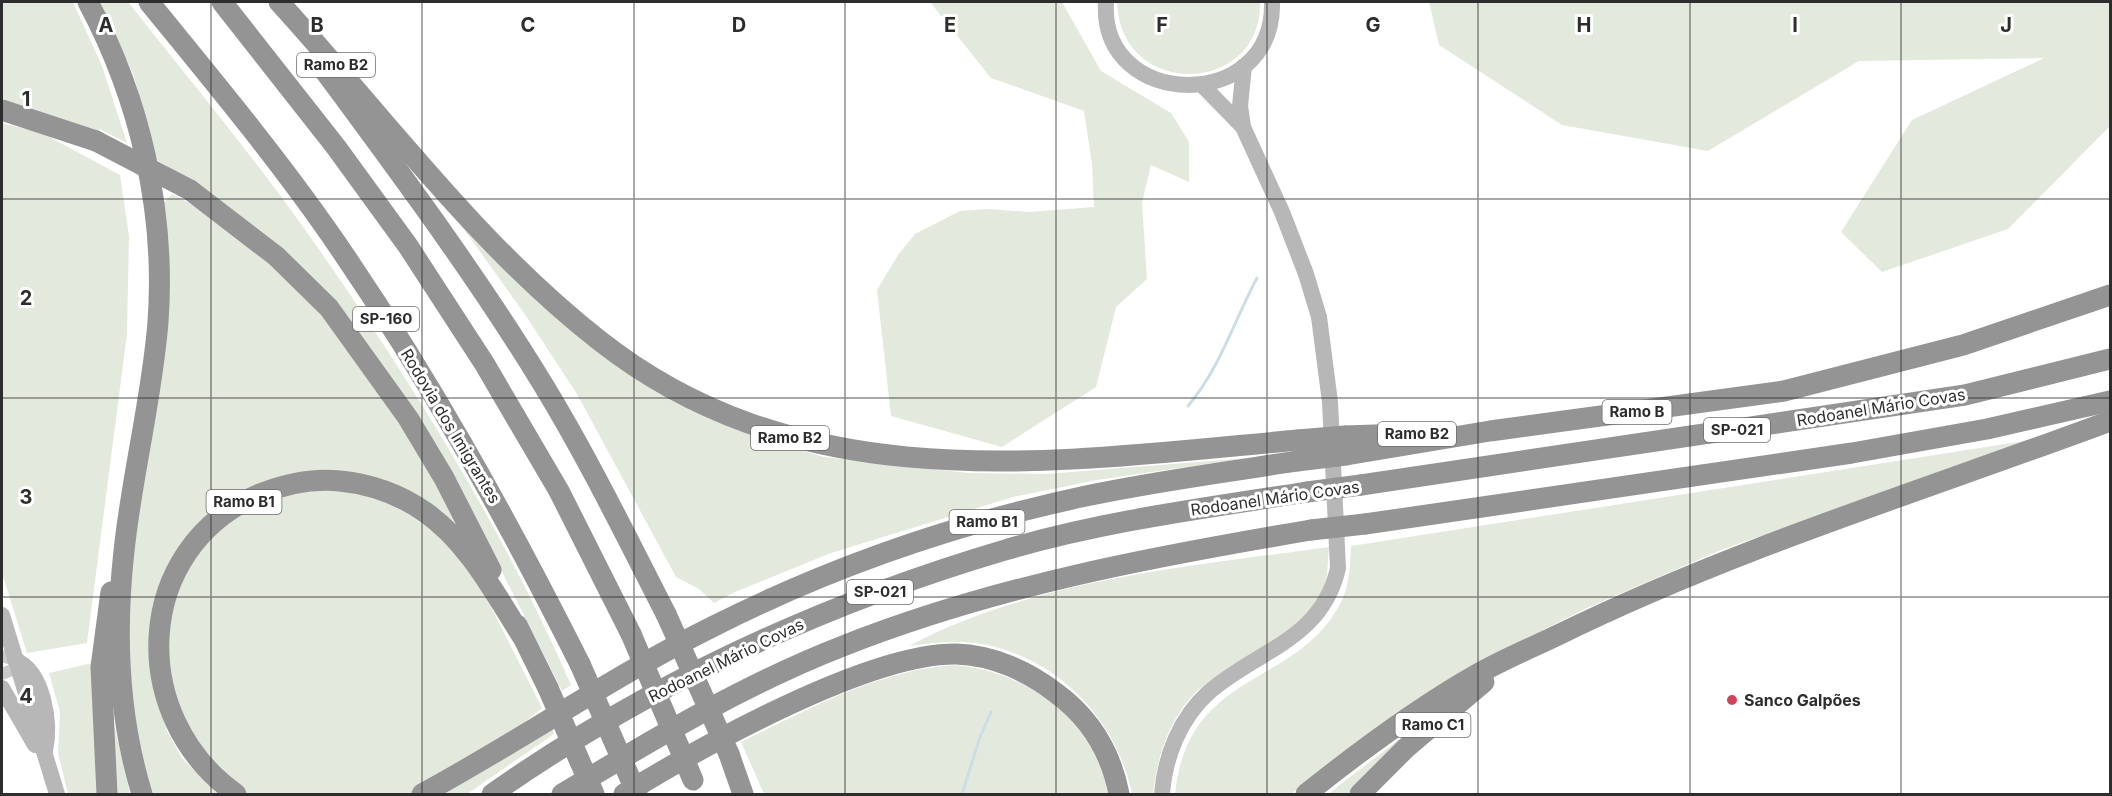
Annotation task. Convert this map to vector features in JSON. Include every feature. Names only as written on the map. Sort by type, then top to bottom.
[{"type":"highway","points":[[88,2],[114,54],[137,125],[152,186],[159,253],[157,331],[124,551],[120,622],[121,686],[132,758],[142,795]]},
{"type":"highway","name":"Rodovia dos Imigrantes","points":[[149,2],[329,233],[424,376],[511,528],[580,664],[637,795]]},
{"type":"highway","name":"SP-160","points":[[222,2],[336,147],[408,246],[484,363],[559,492],[631,634],[696,787]]},
{"type":"highway","points":[[274,2],[482,289],[544,386],[593,471],[666,614],[731,761],[743,795]]},
{"type":"highway","name":"Ramo B2","points":[[279,2],[450,196],[552,300],[601,342],[652,376],[709,409],[778,435],[905,458],[962,462],[1172,451],[1298,440],[1345,446],[1490,431]]},
{"type":"highway","points":[[2,110],[96,141],[190,190],[232,220],[307,284],[349,333],[408,418],[444,478],[478,540],[548,688],[594,795]]},
{"type":"highway","name":"Ramo B","points":[[1490,431],[1784,392],[1963,345],[2110,295]]},
{"type":"highway","name":"Rodoanel Mário Covas","points":[[492,795],[530,767],[706,666],[787,628],[852,602],[1006,550],[1142,518],[1965,395],[2110,359]]},
{"type":"highway","name":"SP-021","points":[[562,795],[648,743],[770,679],[841,646],[906,622],[998,593],[1161,555],[1311,530],[1852,453],[1987,429],[2110,400]]},
{"type":"highway","points":[[1306,795],[1409,717],[1478,674],[1656,588],[1852,513],[2110,421]]},
{"type":"highway","name":"Ramo B1","points":[[422,795],[712,626],[792,589],[849,567],[934,537],[1085,496],[1168,480],[1297,461],[1345,446]]},
{"type":"highway","name":"Ramo B1","points":[[236,795],[206,770],[180,734],[164,694],[159,641],[167,598],[176,572],[196,541],[233,508],[268,491],[314,480],[348,482],[389,492],[425,512],[456,538],[522,636]]},
{"type":"highway","points":[[107,795],[101,667],[104,625],[112,586],[124,551]]},
{"type":"highway","points":[[624,795],[736,732],[837,685],[912,658],[957,654],[980,656],[1006,664],[1048,686],[1065,699],[1091,725],[1116,781],[1119,795]]},
{"type":"highway","name":"Ramo C1","points":[[1360,795],[1406,748],[1508,659]]},
{"type":"highway","points":[[731,761],[752,795]]},
{"type":"main road","points":[[1104,4],[1115,42],[1137,69],[1168,84],[1203,86],[1225,79],[1244,66],[1263,41],[1269,26],[1272,2]]},
{"type":"main road","points":[[1162,795],[1169,755],[1180,730],[1193,711],[1215,687],[1284,644],[1310,621],[1330,593],[1338,568],[1330,402],[1319,317],[1282,212],[1243,127],[1240,105],[1244,66]]},
{"type":"main road","points":[[1203,86],[1243,127]]},
{"type":"main road","points":[[2,615],[9,664],[29,668],[39,691],[48,729],[44,755]]},
{"type":"main road","points":[[2,688],[30,739],[44,755],[57,795]]},
{"type":"shaded area","points":[[2,2],[73,2],[102,66],[127,143],[100,129],[97,132],[2,100]]},
{"type":"shaded area","points":[[100,2],[128,2],[263,173],[344,285],[416,395],[483,508],[544,625],[571,685],[562,691],[496,560],[400,393],[182,175],[157,160],[134,76]]},
{"type":"shaded area","points":[[930,2],[1062,2],[1101,71],[1171,113],[1189,142],[1189,182],[1151,165],[1142,203],[1147,279],[1116,307],[1096,387],[1002,447],[891,416],[877,290],[898,255],[915,234],[960,211],[988,209],[1029,212],[1094,207],[1092,164],[1084,111],[991,78]]},
{"type":"shaded area","points":[[1117,2],[1260,2],[1255,33],[1239,55],[1216,69],[1190,74],[1164,70],[1141,57],[1124,34]]},
{"type":"shaded area","points":[[1429,2],[2110,2],[2110,126],[2008,229],[1882,272],[1841,232],[1912,120],[2044,58],[1859,61],[1708,151],[1562,125],[1439,45]]},
{"type":"shaded area","points":[[2,123],[42,133],[120,175],[129,236],[127,334],[87,643],[27,653],[2,573]]},
{"type":"shaded area","points":[[428,179],[516,273],[704,414],[761,439],[824,457],[969,473],[1046,474],[1248,458],[1097,480],[1013,497],[831,553],[735,592],[714,603],[699,589],[676,577],[577,394],[524,313]]},
{"type":"shaded area","points":[[172,194],[226,226],[274,264],[317,308],[391,407],[485,568],[427,505],[296,478],[178,558],[152,679],[167,731],[182,758],[218,794],[148,794],[143,779],[125,639],[163,203]]},
{"type":"shaded area","points":[[2038,439],[1721,550],[1587,608],[1543,630],[1332,763],[1291,794],[1175,794],[1184,753],[1201,723],[1222,700],[1300,650],[1323,629],[1345,594],[1351,546]]},
{"type":"shaded area","points":[[333,489],[365,493],[400,505],[453,547],[487,599],[542,708],[511,733],[414,794],[241,794],[189,744],[164,664],[173,601],[187,569],[205,543],[232,519],[268,500],[303,492]]},
{"type":"shaded area","points":[[1329,547],[1327,575],[1320,595],[1308,612],[1272,641],[1213,678],[1197,691],[1179,713],[1161,752],[1153,794],[1132,794],[1113,741],[1098,718],[1080,696],[1059,678],[1035,663],[1010,651],[982,644],[955,642],[909,646],[1007,605],[1060,591],[1168,569]]},
{"type":"shaded area","points":[[97,662],[99,794],[68,794],[58,753],[60,712],[49,673]]},
{"type":"shaded area","points":[[956,665],[1009,678],[1054,705],[1073,723],[1089,744],[1108,794],[764,794],[741,742],[819,704],[873,682],[928,668]]},
{"type":"shaded area","points":[[111,711],[130,794],[112,794]]},
{"type":"shaded area","points":[[1423,721],[1348,794],[1328,794]]},
{"type":"shaded area","points":[[551,725],[554,734],[467,794],[443,794]]},
{"type":"waterway","points":[[1188,406],[1218,360],[1257,278]]},
{"type":"waterway","points":[[962,794],[980,737],[991,712]]},
{"type":"place","name":"Sanco Galpões","points":[[1732,700]]}]
